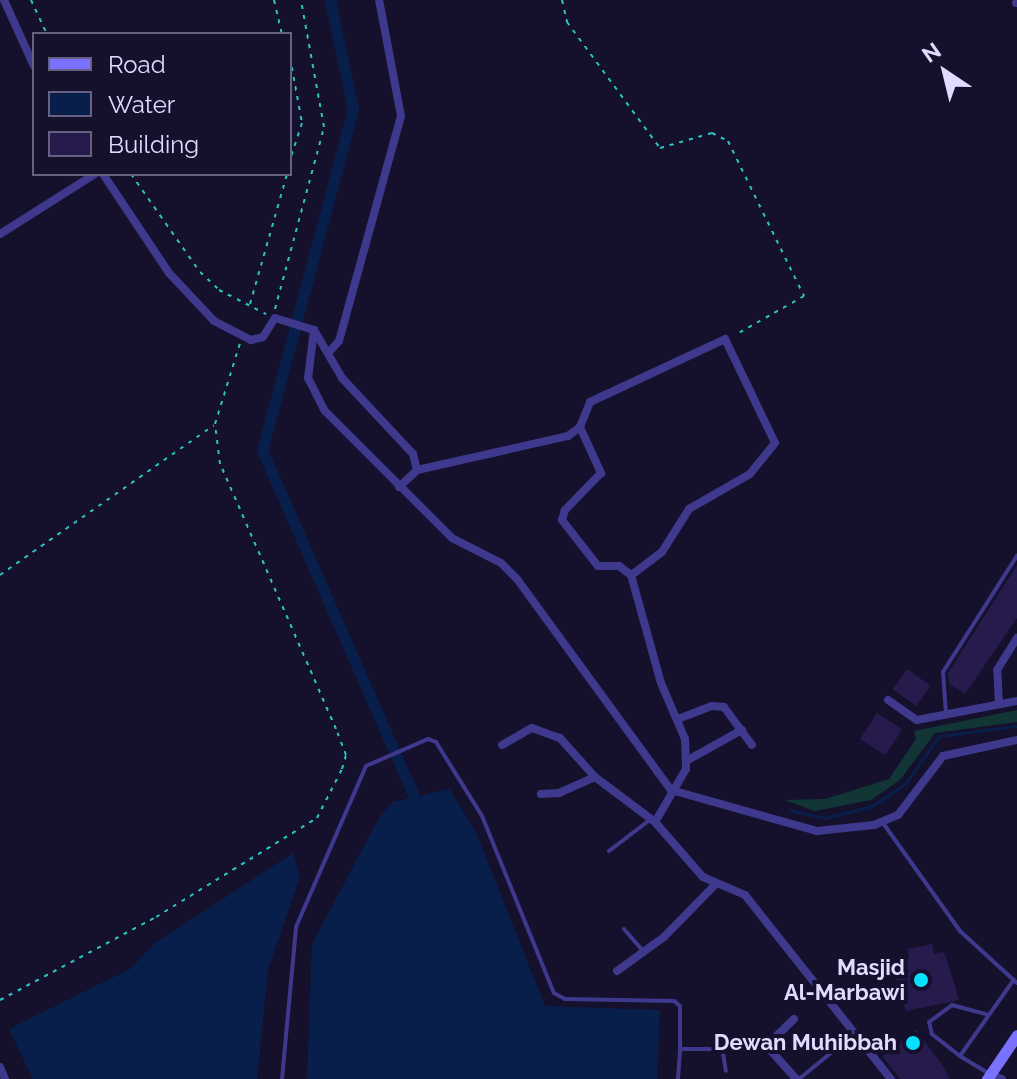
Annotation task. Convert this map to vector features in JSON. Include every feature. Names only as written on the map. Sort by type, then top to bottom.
[{"type":"main road","points":[[993,1077],[1017,1035]]},
{"type":"street","points":[[4,0],[32,62]]},
{"type":"street","points":[[330,351],[339,341],[401,116],[379,0]]},
{"type":"street","points":[[0,234],[92,176]]},
{"type":"street","points":[[104,176],[190,299],[242,338],[259,340],[278,319],[311,329],[330,351],[342,378],[413,454],[417,470]]},
{"type":"street","points":[[311,329],[311,392],[399,487],[452,538],[501,563],[517,579],[671,790],[817,831],[883,823],[898,815],[943,756],[1017,740]]},
{"type":"street","points":[[399,487],[417,470],[568,436],[580,427],[590,402],[725,339],[775,443],[750,474],[689,509],[662,552],[631,575]]},
{"type":"street","points":[[580,427],[601,473],[565,510],[562,520],[598,566],[619,566],[631,575],[661,683],[678,719],[688,760]]},
{"type":"street","points":[[999,704],[997,670],[1017,638]]},
{"type":"street","points":[[888,700],[917,720],[1017,701]]},
{"type":"street","points":[[678,719],[718,705],[729,710],[752,745]]},
{"type":"street","points":[[502,745],[541,728],[560,738],[595,777],[653,820],[714,886],[745,895],[891,1079]]},
{"type":"street","points":[[653,820],[688,760],[742,730]]},
{"type":"street","points":[[541,794],[559,793],[595,777]]},
{"type":"street","points":[[617,971],[690,914],[714,886]]},
{"type":"street","points":[[794,1019],[770,1042],[772,1052],[797,1079]]},
{"type":"street","points":[[0,1067],[5,1079]]},
{"type":"lane","points":[[946,714],[943,672],[1017,556]]},
{"type":"lane","points":[[282,1079],[296,927],[361,775],[376,762],[428,739],[436,742],[482,816],[554,993],[565,999],[674,1001],[680,1006],[678,1079]]},
{"type":"lane","points":[[609,851],[653,820]]},
{"type":"lane","points":[[883,823],[960,931],[1015,982],[960,1056]]},
{"type":"lane","points":[[624,929],[643,951]]},
{"type":"lane","points":[[989,1015],[952,1005],[929,1022],[932,1034],[993,1077]]},
{"type":"lane","points":[[680,1049],[716,1049],[723,1053],[726,1071]]},
{"type":"lane","points":[[797,1079],[832,1052]]},
{"type":"path","points":[[31,0],[46,32]]},
{"type":"path","points":[[274,0],[282,32]]},
{"type":"path","points":[[132,176],[184,255],[219,290],[278,319],[279,281],[324,127],[301,0]]},
{"type":"path","points":[[562,0],[567,22],[660,148],[712,133],[728,141],[802,289],[800,303],[725,339]]},
{"type":"path","points":[[292,68],[302,123],[292,155]]},
{"type":"path","points":[[250,305],[286,176]]},
{"type":"path","points":[[0,1000],[156,917],[317,818],[342,769],[346,755],[341,742],[220,464],[215,424],[242,338]]},
{"type":"path","points":[[0,575],[215,424]]},
{"type":"green space","points":[[1017,710],[1017,722],[935,733],[900,780],[871,800],[815,811],[784,800],[825,799],[889,779],[916,739],[914,731]]},
{"type":"water","points":[[449,789],[475,830],[545,1006],[660,1010],[657,1079],[307,1079],[312,944],[380,816],[393,802]]},
{"type":"water","points":[[293,853],[300,876],[268,970],[257,1079],[33,1079],[9,1029],[130,969],[155,943]]},
{"type":"building","points":[[1017,565],[1017,618],[965,694],[949,684],[948,673]]},
{"type":"building","points":[[907,669],[931,686],[916,706],[893,689]]},
{"type":"building","points":[[877,713],[902,729],[885,755],[860,739]]},
{"type":"building","name":"Masjid Al-Marbawi","points":[[932,944],[934,954],[943,952],[946,957],[959,1000],[906,1011],[892,968],[909,958],[907,949]]},
{"type":"building","name":"Dewan Muhibbah","points":[[916,1030],[950,1079],[900,1079],[882,1056]]},
{"type":"waterway","points":[[330,0],[353,109],[262,450],[419,808]]},
{"type":"waterway","points":[[790,810],[824,818],[872,806],[905,784],[939,736],[1017,726]]},
{"type":"place","name":"Masjid Al-Marbawi","points":[[921,980]]},
{"type":"place","name":"Dewan Muhibbah","points":[[913,1043]]}]
